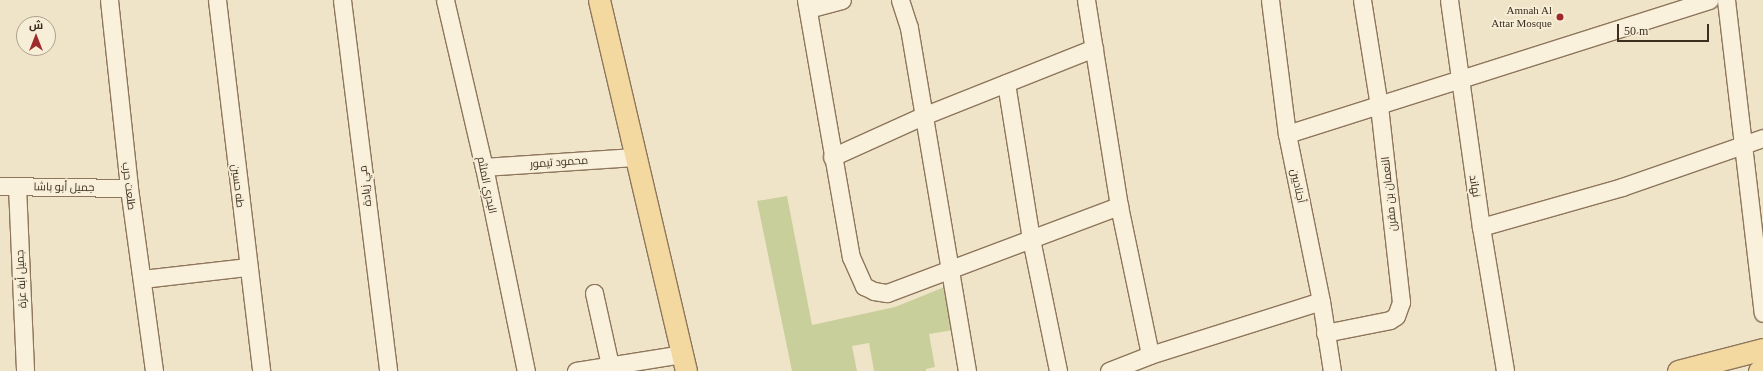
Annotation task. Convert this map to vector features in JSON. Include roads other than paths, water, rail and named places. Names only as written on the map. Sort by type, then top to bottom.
[{"type":"main road","points":[[599,0],[634,157],[684,362]]},
{"type":"main road","points":[[611,0],[698,371]]},
{"type":"main road","points":[[1678,371],[1763,349]]},
{"type":"main road","points":[[1759,371],[1763,370]]},
{"type":"street","name":"طلعت حرب","points":[[108,0],[129,188],[154,371]]},
{"type":"street","name":"طه حسين","points":[[217,0],[261,371]]},
{"type":"street","name":"مي زيادة","points":[[342,0],[388,371]]},
{"type":"street","name":"البدري الملثم","points":[[445,0],[484,167],[526,371]]},
{"type":"street","points":[[842,0],[807,4],[832,157],[851,257],[864,286],[874,291],[887,293],[949,272],[1119,206]]},
{"type":"street","points":[[900,0],[909,28],[966,371]]},
{"type":"street","points":[[1086,0],[1119,206],[1150,356]]},
{"type":"street","name":"أجناديين","points":[[1270,0],[1287,134],[1321,301],[1332,371]]},
{"type":"street","name":"النعمان بن مقرن","points":[[1325,333],[1390,320],[1396,316],[1401,302],[1379,106],[1362,0]]},
{"type":"street","name":"نهاند","points":[[1449,0],[1459,81],[1481,227],[1505,371]]},
{"type":"street","points":[[1287,134],[1459,81],[1709,0]]},
{"type":"street","points":[[1726,0],[1763,313]]},
{"type":"street","points":[[832,157],[923,116],[1094,48]]},
{"type":"street","points":[[1006,83],[1031,239],[1058,371]]},
{"type":"street","points":[[1481,227],[1622,187],[1763,138]]},
{"type":"street","name":"محمود تيمور","points":[[484,167],[634,157]]},
{"type":"street","name":"جميل أبو باشا","points":[[8,186],[129,188]]},
{"type":"street","name":"جميل أبة عزة","points":[[8,186],[25,371]]},
{"type":"street","points":[[142,279],[248,267]]},
{"type":"street","points":[[594,293],[610,365]]},
{"type":"street","points":[[1109,371],[1150,356],[1321,301]]},
{"type":"street","points":[[576,371],[610,365],[684,362]]},
{"type":"place","name":"Amnah Al Attar Mosque","points":[[1560,17]]}]
